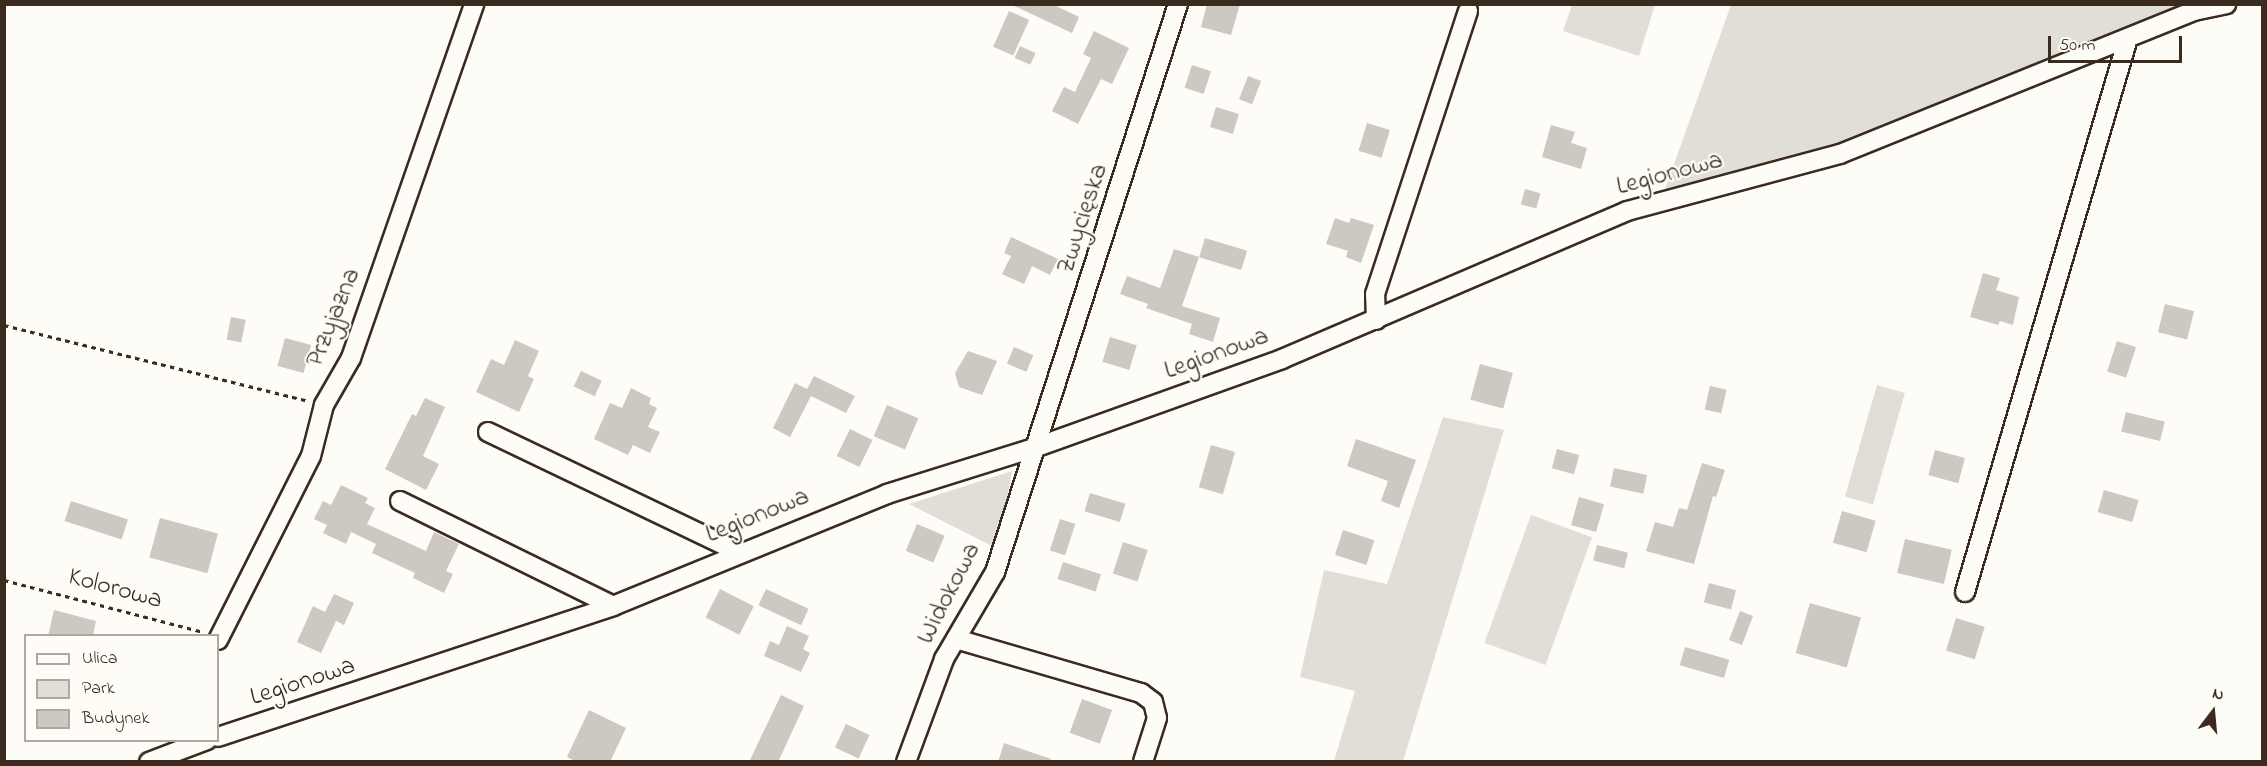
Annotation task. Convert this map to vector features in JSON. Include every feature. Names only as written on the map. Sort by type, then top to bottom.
[{"type":"street","name":"Przyjazna","points":[[212,634],[311,456],[324,405],[351,358],[474,4]]},
{"type":"street","name":"Zwycięska","points":[[1034,448],[1178,4]]},
{"type":"street","name":"Legionowa","points":[[219,737],[613,606],[738,552],[887,494],[1034,448],[1282,359],[1627,211],[1840,154],[2194,11],[2226,4]]},
{"type":"street","points":[[1376,320],[1375,294],[1468,11]]},
{"type":"street","points":[[1965,591],[2128,38]]},
{"type":"street","points":[[488,432],[738,552]]},
{"type":"street","name":"Widokowa","points":[[906,762],[944,659],[995,572],[1034,448]]},
{"type":"street","points":[[400,501],[613,606]]},
{"type":"street","points":[[956,639],[1141,693],[1153,702],[1157,718],[1143,762]]},
{"type":"street","points":[[149,762],[180,745],[200,742]]},
{"type":"path","points":[[4,325],[324,405]]},
{"type":"path","name":"Kolorowa","points":[[4,580],[204,634]]},
{"type":"green space","points":[[1572,5],[1655,5],[1639,56],[1563,31]]},
{"type":"green space","points":[[1731,5],[2177,5],[2174,10],[1896,125],[1771,166],[1664,192]]},
{"type":"green space","points":[[1877,385],[1905,393],[1873,504],[1845,497]]},
{"type":"green space","points":[[1443,417],[1504,430],[1403,761],[1334,761],[1355,691],[1300,677],[1324,570],[1387,584]]},
{"type":"green space","points":[[1012,471],[998,549],[909,504]]},
{"type":"green space","points":[[1531,515],[1592,537],[1546,665],[1484,643]]},
{"type":"building","points":[[1010,4],[1052,4],[1079,17],[1072,33]]},
{"type":"building","points":[[1207,4],[1240,4],[1231,35],[1201,27]]},
{"type":"building","points":[[1009,11],[1029,20],[1013,56],[993,47]]},
{"type":"building","points":[[1094,31],[1129,48],[1112,84],[1101,79],[1078,124],[1052,111],[1064,87],[1075,92],[1091,58],[1083,54]]},
{"type":"building","points":[[1020,46],[1036,53],[1030,65],[1015,58]]},
{"type":"building","points":[[1192,65],[1211,71],[1204,94],[1185,88]]},
{"type":"building","points":[[1248,76],[1261,81],[1252,104],[1239,99]]},
{"type":"building","points":[[1216,107],[1239,114],[1233,134],[1210,127]]},
{"type":"building","points":[[1367,123],[1390,130],[1381,158],[1359,151]]},
{"type":"building","points":[[1551,125],[1575,132],[1571,143],[1587,148],[1581,169],[1542,157]]},
{"type":"building","points":[[1525,189],[1540,193],[1536,209],[1521,204]]},
{"type":"building","points":[[1335,218],[1349,223],[1351,218],[1374,225],[1361,263],[1346,257],[1348,251],[1326,244]]},
{"type":"building","points":[[1011,237],[1058,259],[1050,275],[1032,266],[1024,284],[1002,274],[1011,256],[1004,253]]},
{"type":"building","points":[[1205,238],[1247,251],[1241,270],[1199,257]]},
{"type":"building","points":[[1174,249],[1199,257],[1182,306],[1220,318],[1213,342],[1189,334],[1192,324],[1146,308],[1148,304],[1120,294],[1127,276],[1160,288]]},
{"type":"building","points":[[1983,273],[2000,278],[1996,290],[2019,297],[2013,325],[2000,321],[1998,325],[1970,317]]},
{"type":"building","points":[[2165,304],[2194,311],[2187,339],[2158,332]]},
{"type":"building","points":[[231,317],[246,320],[241,342],[227,340]]},
{"type":"building","points":[[1110,337],[1137,345],[1129,370],[1102,362]]},
{"type":"building","points":[[285,338],[311,345],[304,373],[277,366]]},
{"type":"building","points":[[515,340],[539,351],[528,376],[534,379],[519,412],[476,392],[491,359],[504,365]]},
{"type":"building","points":[[2117,341],[2136,347],[2126,378],[2107,371]]},
{"type":"building","points":[[1014,347],[1033,355],[1026,372],[1007,364]]},
{"type":"building","points":[[968,351],[997,361],[982,395],[959,387],[955,373]]},
{"type":"building","points":[[1480,364],[1513,373],[1503,409],[1470,400]]},
{"type":"building","points":[[581,371],[602,381],[595,396],[574,386]]},
{"type":"building","points":[[814,376],[855,396],[846,413],[811,396],[790,437],[773,428],[795,383],[807,389]]},
{"type":"building","points":[[1710,386],[1727,390],[1721,413],[1705,409]]},
{"type":"building","points":[[631,388],[651,398],[649,404],[657,408],[648,427],[660,432],[650,453],[633,445],[628,455],[594,439],[610,403],[622,408]]},
{"type":"building","points":[[425,398],[445,407],[423,456],[439,464],[426,490],[385,469],[412,414],[416,416]]},
{"type":"building","points":[[887,405],[918,418],[905,450],[874,436]]},
{"type":"building","points":[[2126,412],[2165,422],[2160,441],[2121,431]]},
{"type":"building","points":[[850,429],[872,440],[859,467],[837,456]]},
{"type":"building","points":[[1356,439],[1416,460],[1399,508],[1381,501],[1388,481],[1347,466]]},
{"type":"building","points":[[1211,445],[1235,452],[1223,494],[1199,487]]},
{"type":"building","points":[[1557,449],[1579,455],[1574,474],[1552,468]]},
{"type":"building","points":[[1935,450],[1965,458],[1958,483],[1928,475]]},
{"type":"building","points":[[1702,463],[1725,470],[1716,497],[1713,496],[1694,564],[1646,551],[1655,522],[1673,527],[1679,508],[1687,510]]},
{"type":"building","points":[[1614,468],[1647,475],[1643,494],[1610,487]]},
{"type":"building","points":[[341,485],[368,498],[365,503],[375,508],[367,524],[426,551],[434,532],[459,544],[446,571],[453,574],[444,593],[413,578],[415,573],[372,553],[376,544],[351,532],[346,544],[323,533],[327,525],[314,519],[323,501],[331,505]]},
{"type":"building","points":[[2104,490],[2139,500],[2132,522],[2098,512]]},
{"type":"building","points":[[1090,493],[1125,504],[1120,522],[1084,511]]},
{"type":"building","points":[[1579,497],[1604,504],[1596,532],[1571,525]]},
{"type":"building","points":[[71,501],[128,520],[122,540],[65,521]]},
{"type":"building","points":[[1842,511],[1876,521],[1867,552],[1833,543]]},
{"type":"building","points":[[160,518],[218,534],[207,573],[149,558]]},
{"type":"building","points":[[1060,519],[1075,524],[1065,555],[1050,550]]},
{"type":"building","points":[[917,524],[945,536],[933,562],[906,551]]},
{"type":"building","points":[[1343,530],[1374,540],[1366,565],[1335,555]]},
{"type":"building","points":[[1905,539],[1952,550],[1944,584],[1897,573]]},
{"type":"building","points":[[1123,542],[1148,550],[1138,581],[1113,573]]},
{"type":"building","points":[[1597,545],[1628,553],[1624,568],[1593,561]]},
{"type":"building","points":[[1063,562],[1101,574],[1095,591],[1057,579]]},
{"type":"building","points":[[1709,583],[1736,590],[1731,610],[1704,602]]},
{"type":"building","points":[[720,589],[754,606],[739,635],[705,618]]},
{"type":"building","points":[[766,589],[809,609],[801,625],[758,605]]},
{"type":"building","points":[[334,594],[354,603],[344,625],[336,621],[321,653],[297,642],[313,606],[325,612]]},
{"type":"building","points":[[1810,603],[1861,618],[1847,668],[1796,653]]},
{"type":"building","points":[[54,610],[96,621],[93,634],[48,634]]},
{"type":"building","points":[[1740,611],[1753,616],[1742,645],[1729,640]]},
{"type":"building","points":[[1956,618],[1985,627],[1975,659],[1946,651]]},
{"type":"building","points":[[787,626],[809,636],[803,649],[810,653],[801,672],[764,656],[770,641],[779,645]]},
{"type":"building","points":[[1685,647],[1729,660],[1724,678],[1680,665]]},
{"type":"building","points":[[781,695],[804,706],[778,762],[749,762]]},
{"type":"building","points":[[1082,699],[1112,710],[1100,744],[1070,733]]},
{"type":"building","points":[[589,710],[626,728],[610,762],[577,762],[567,757]]},
{"type":"building","points":[[846,724],[870,735],[859,759],[835,748]]},
{"type":"building","points":[[1004,743],[1051,759],[1050,762],[998,762]]}]
